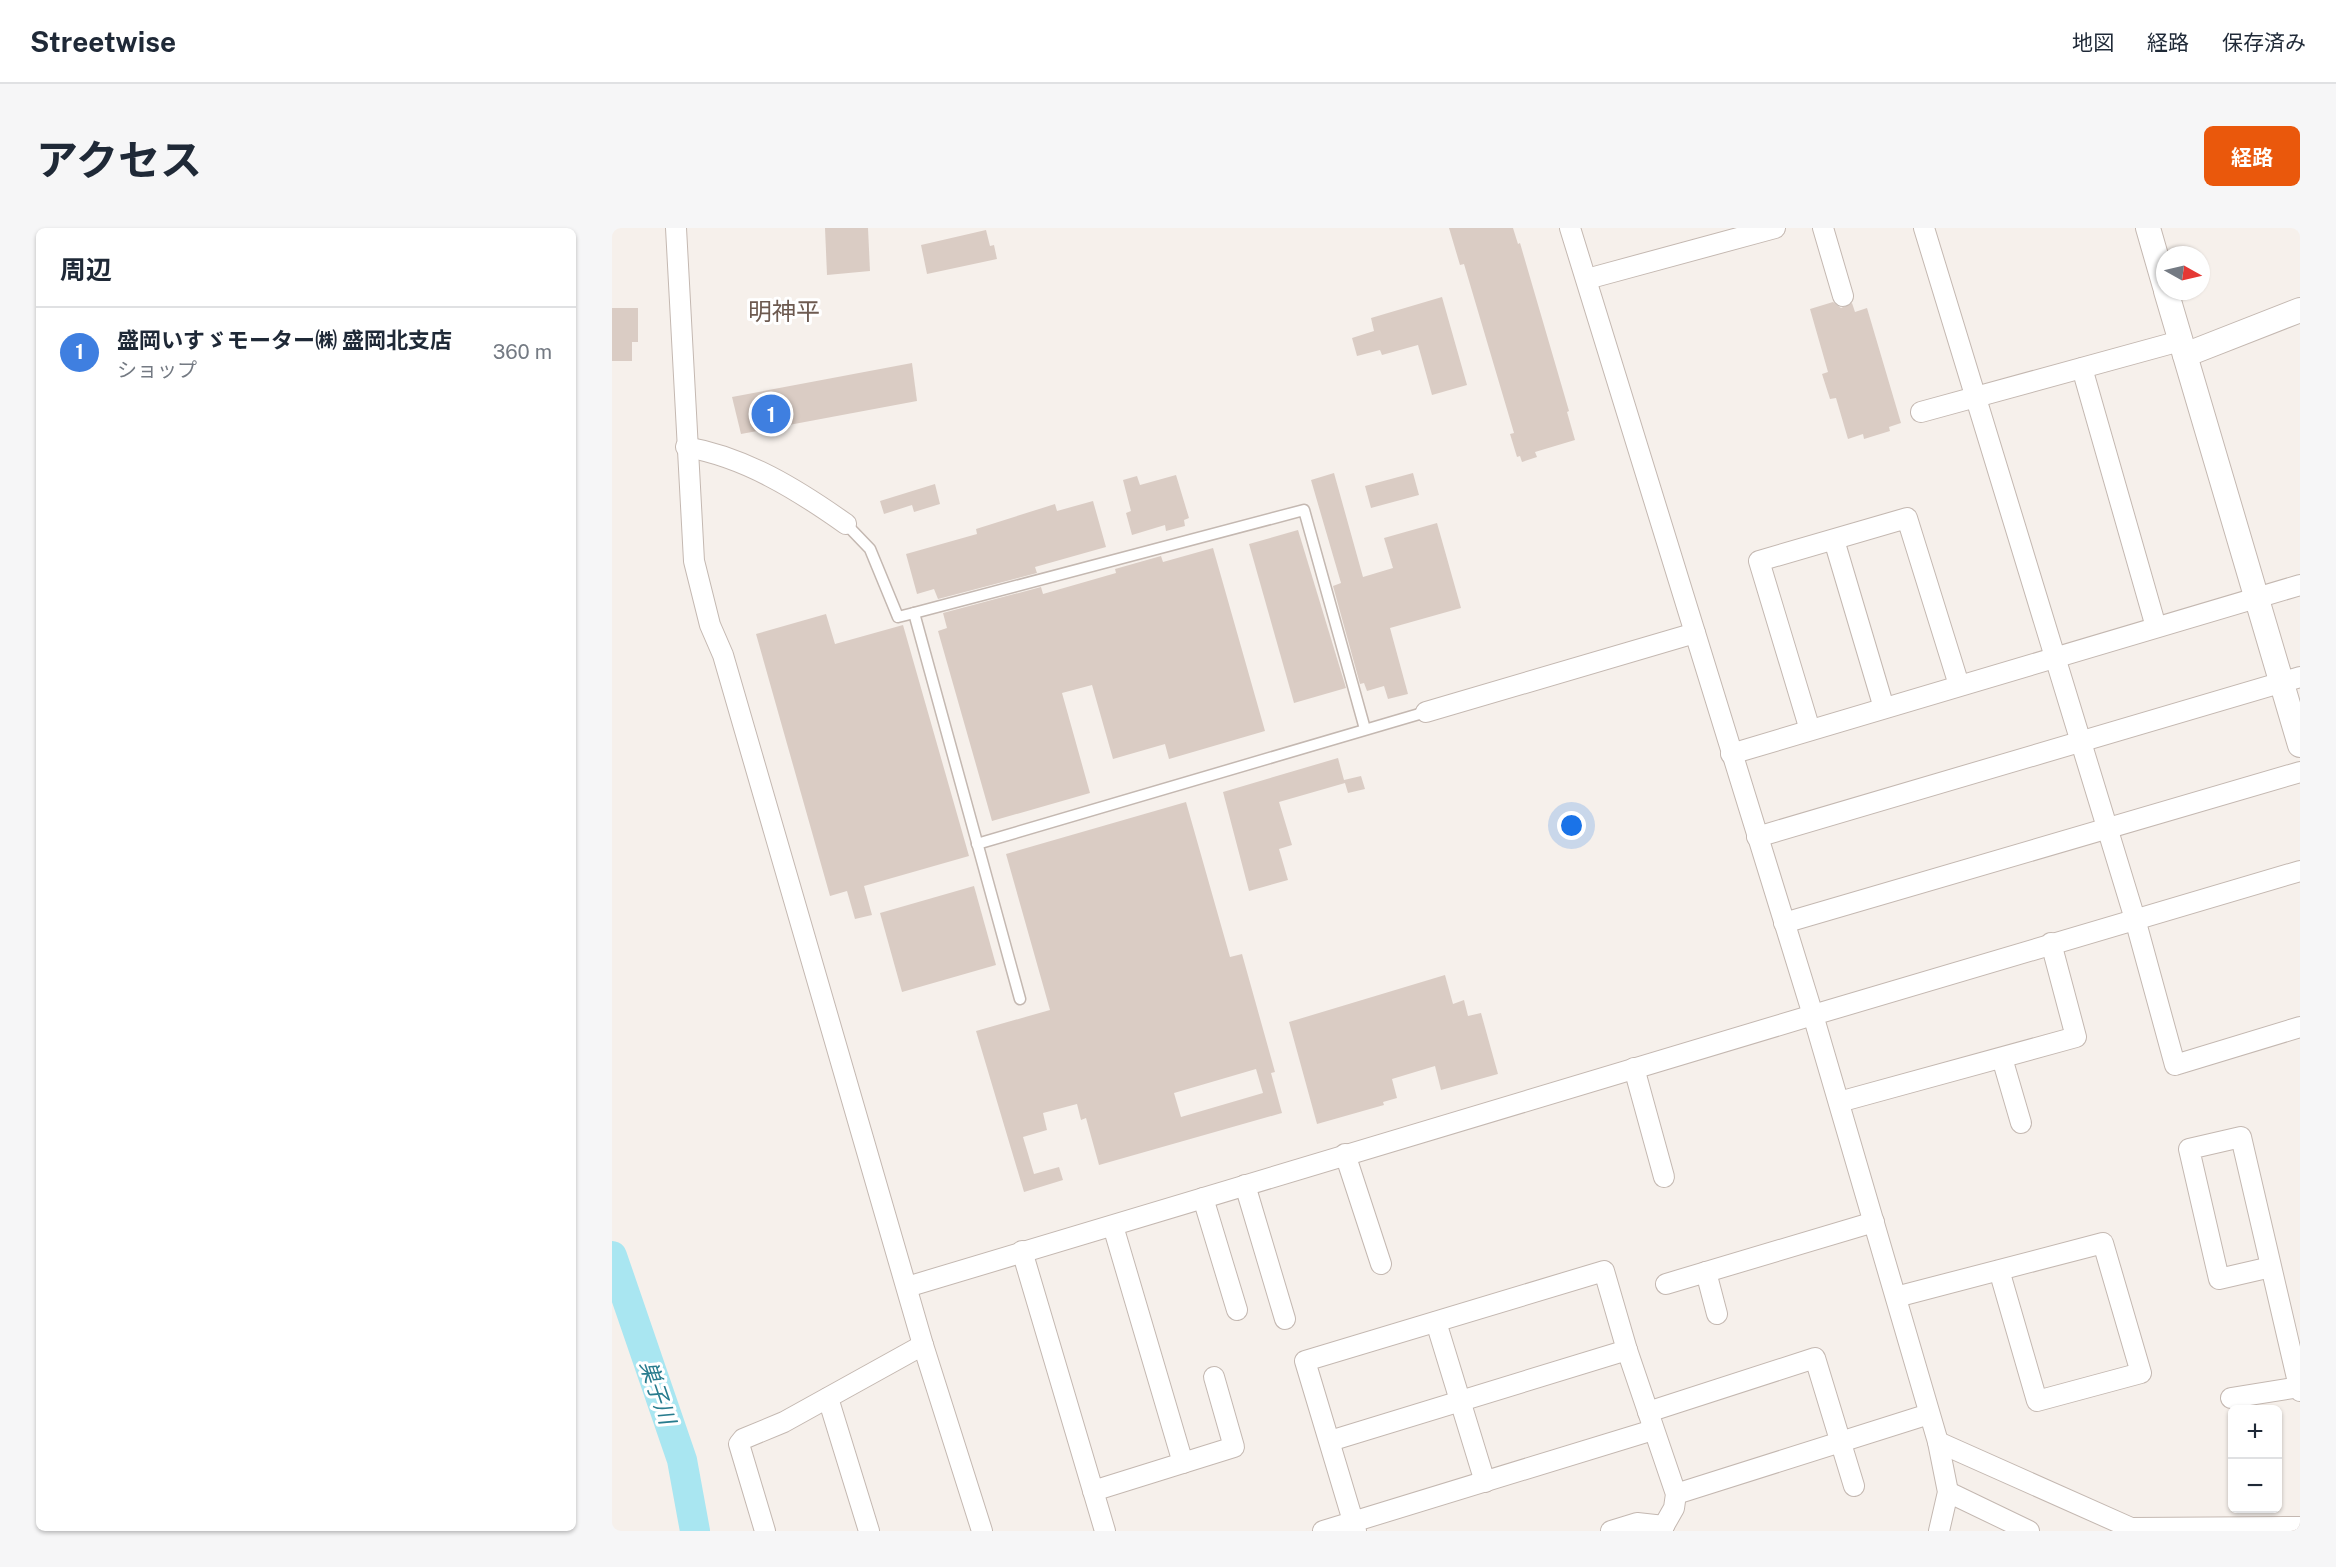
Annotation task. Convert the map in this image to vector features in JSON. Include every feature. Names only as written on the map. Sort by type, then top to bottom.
[{"type":"street","points":[[676,228],[686,447],[694,561],[708,615],[723,655],[908,1287],[923,1345],[982,1531]]},
{"type":"street","points":[[1570,228],[1813,1015],[1938,1443],[1948,1492],[1939,1531]]},
{"type":"street","points":[[1587,279],[1775,228]]},
{"type":"street","points":[[1823,228],[1843,296]]},
{"type":"street","points":[[1924,228],[2135,919],[2175,1065],[2300,1027]]},
{"type":"street","points":[[2148,228],[2156,255]]},
{"type":"street","points":[[2169,300],[2257,597],[2291,679],[2300,746]]},
{"type":"street","points":[[1921,412],[2082,368],[2183,348],[2300,310]]},
{"type":"street","points":[[2082,368],[2156,627]]},
{"type":"street","points":[[686,447],[710,451],[791,486],[846,524]]},
{"type":"street","points":[[1810,730],[1759,561],[1907,518],[1959,685]]},
{"type":"street","points":[[1834,540],[1884,708]]},
{"type":"street","points":[[1731,754],[2300,585]]},
{"type":"street","points":[[1426,712],[1695,633]]},
{"type":"street","points":[[1757,837],[2291,679]]},
{"type":"street","points":[[1784,923],[2300,772]]},
{"type":"street","points":[[908,1287],[2051,943],[2300,871]]},
{"type":"street","points":[[1839,1102],[2076,1037],[2051,943]]},
{"type":"street","points":[[2002,1058],[2021,1123]]},
{"type":"street","points":[[1634,1068],[1664,1177]]},
{"type":"street","points":[[2231,1398],[2299,1389],[2293,1327],[2271,1267],[2241,1137],[2189,1149],[2218,1279],[2271,1267]]},
{"type":"street","points":[[1345,1154],[1381,1264]]},
{"type":"street","points":[[1245,1185],[1285,1319]]},
{"type":"street","points":[[1203,1198],[1237,1310]]},
{"type":"street","points":[[1666,1284],[1874,1222]]},
{"type":"street","points":[[1113,1226],[1183,1463]]},
{"type":"street","points":[[1896,1297],[1999,1270],[2103,1243],[2141,1373],[2037,1401],[1999,1270]]},
{"type":"street","points":[[1022,1251],[1105,1531]]},
{"type":"street","points":[[1355,1526],[1305,1361],[1604,1271],[1627,1350],[1676,1494],[1674,1508],[1662,1528],[1637,1523],[1611,1531]]},
{"type":"street","points":[[1706,1272],[1717,1314]]},
{"type":"street","points":[[1436,1322],[1485,1482]]},
{"type":"street","points":[[765,1531],[739,1444],[743,1439],[784,1422],[923,1345]]},
{"type":"street","points":[[1330,1441],[1627,1350]]},
{"type":"street","points":[[1323,1531],[1355,1526],[1485,1482],[1815,1358],[1854,1486]]},
{"type":"street","points":[[1093,1491],[1234,1447],[1214,1377]]},
{"type":"street","points":[[828,1398],[869,1531]]},
{"type":"street","points":[[1676,1494],[1929,1414]]},
{"type":"street","points":[[1938,1443],[2131,1528],[2300,1527]]},
{"type":"street","points":[[1948,1492],[2030,1531]]},
{"type":"lane","points":[[846,524],[870,549],[898,617],[1305,510],[1365,729]]},
{"type":"lane","points":[[914,613],[1020,999]]},
{"type":"lane","points":[[977,844],[1426,712]]},
{"type":"building","points":[[825,228],[868,228],[870,271],[827,275]]},
{"type":"building","points":[[1449,228],[1513,228],[1518,244],[1520,243],[1569,411],[1567,412],[1575,440],[1535,452],[1537,457],[1522,462],[1520,456],[1517,457],[1510,434],[1514,433],[1464,264],[1460,265]]},
{"type":"building","points":[[986,230],[990,246],[994,245],[997,259],[927,274],[921,245]]},
{"type":"building","points":[[1442,297],[1467,385],[1432,395],[1418,345],[1382,355],[1380,350],[1357,356],[1352,338],[1374,331],[1371,318]]},
{"type":"building","points":[[1833,302],[1841,308],[1852,303],[1855,312],[1867,308],[1901,423],[1889,427],[1890,431],[1864,439],[1863,434],[1848,439],[1836,398],[1830,399],[1822,374],[1828,372],[1810,309]]},
{"type":"building","points":[[612,308],[638,308],[638,342],[632,342],[632,361],[612,361]]},
{"type":"building","points":[[912,363],[917,401],[741,434],[732,397]]},
{"type":"building","points":[[1334,473],[1363,577],[1393,568],[1384,538],[1437,523],[1461,608],[1390,628],[1408,694],[1388,699],[1384,686],[1367,691],[1364,683],[1360,684],[1333,586],[1341,583],[1311,480]]},
{"type":"building","points":[[1413,473],[1419,495],[1371,508],[1365,486]]},
{"type":"building","points":[[1176,475],[1189,518],[1184,520],[1185,526],[1166,531],[1165,525],[1132,535],[1126,513],[1131,511],[1123,480],[1137,476],[1140,485]]},
{"type":"building","points":[[935,484],[940,504],[914,512],[912,505],[884,514],[880,501]]},
{"type":"building","points":[[1093,501],[1106,547],[1035,567],[1037,573],[938,599],[934,589],[917,594],[906,554],[977,534],[976,529],[1055,504],[1057,511]]},
{"type":"building","points":[[1298,530],[1346,688],[1294,703],[1249,544]]},
{"type":"building","points":[[1213,548],[1265,731],[1169,759],[1165,744],[1113,759],[1092,685],[1062,693],[1090,793],[992,821],[938,631],[947,628],[943,613],[1041,587],[1043,594],[1116,573],[1115,569],[1161,556],[1163,562]]},
{"type":"building","points":[[826,614],[835,644],[903,625],[969,856],[864,886],[872,915],[855,919],[847,891],[830,896],[756,634]]},
{"type":"building","points":[[1338,758],[1344,780],[1361,776],[1365,789],[1348,793],[1345,783],[1279,802],[1292,845],[1279,849],[1288,880],[1249,891],[1223,792]]},
{"type":"building","points":[[1186,802],[1230,957],[1242,954],[1275,1072],[1271,1073],[1282,1113],[1099,1165],[1086,1118],[1081,1120],[1077,1104],[1043,1113],[1047,1130],[1023,1137],[1034,1174],[1059,1167],[1063,1180],[1024,1192],[976,1031],[1050,1010],[1006,854]],"holes":[[[1256,1069],[1263,1093],[1181,1117],[1174,1093]]]},
{"type":"building","points":[[974,886],[996,965],[902,992],[880,913]]},
{"type":"building","points":[[1445,975],[1453,1004],[1464,1000],[1468,1016],[1481,1013],[1498,1074],[1441,1090],[1435,1066],[1392,1079],[1397,1098],[1383,1102],[1384,1105],[1317,1124],[1289,1022]]},
{"type":"waterway","name":"巣子川","points":[[612,1256],[682,1460],[695,1531]]},
{"type":"place","name":"盛岡いすゞモーター㈱ 盛岡北支店","points":[[771,414]]},
{"type":"district","name":"明神平","points":[[784,312]]}]
